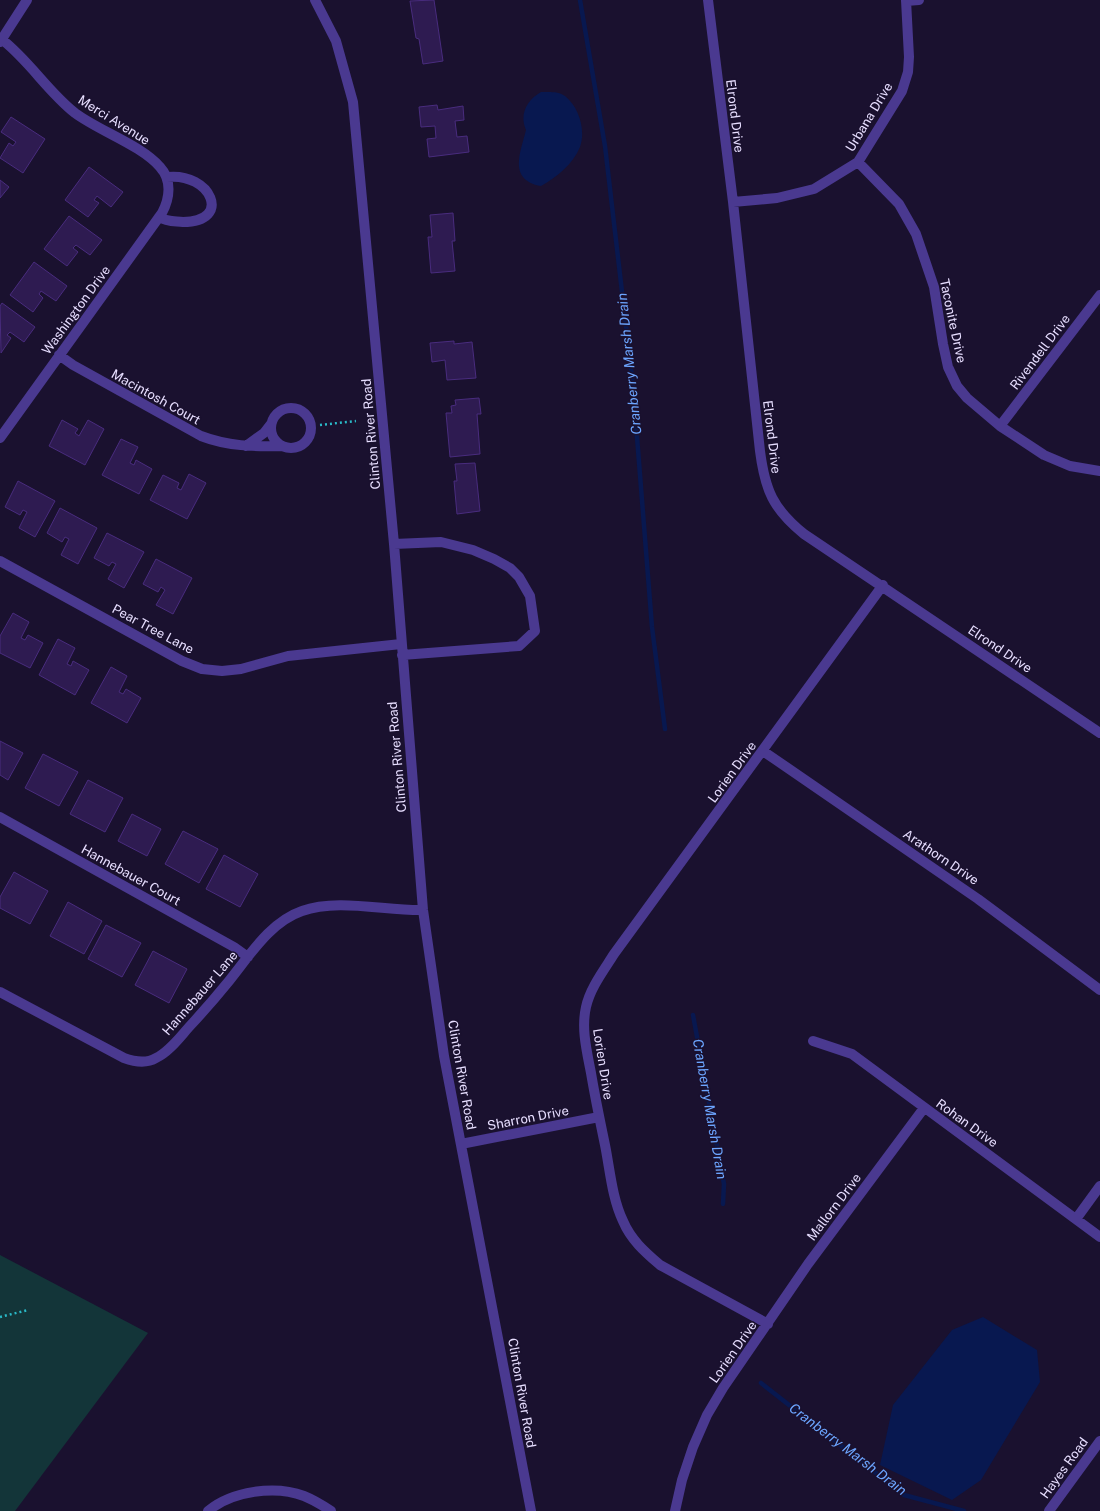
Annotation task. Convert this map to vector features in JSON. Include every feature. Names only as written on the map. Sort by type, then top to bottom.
[{"type":"street","points":[[1,40],[27,0]]},
{"type":"street","name":"Clinton River Road","points":[[315,0],[336,41],[353,102],[394,544],[423,910],[435,998],[461,1144],[531,1511]]},
{"type":"street","name":"Elrond Drive","points":[[708,0],[733,202],[764,479],[772,498],[792,524],[1100,733]]},
{"type":"street","points":[[906,1],[920,0]]},
{"type":"street","name":"Urbana Drive","points":[[733,202],[776,198],[814,189],[858,162],[902,91],[908,72],[909,57],[906,1]]},
{"type":"street","name":"Merci Avenue","points":[[1,40],[19,53],[62,102],[76,114],[154,161],[167,177]]},
{"type":"street","name":"Taconite Drive","points":[[858,162],[899,204],[909,219],[916,234],[934,287],[948,367],[957,386],[967,398],[1000,426],[1056,461],[1070,466],[1100,470]]},
{"type":"street","points":[[159,217],[166,221],[198,220],[205,217],[210,212],[212,204],[208,192],[204,186],[181,177],[167,177]]},
{"type":"street","name":"Washington Drive","points":[[0,438],[159,217],[166,204],[168,196],[167,177]]},
{"type":"street","name":"Rivendell Drive","points":[[1000,426],[1100,295]]},
{"type":"street","name":"Macintosh Court","points":[[59,355],[73,365],[201,436],[219,443],[246,446],[282,446],[296,448],[307,440],[311,434],[310,420],[301,410],[289,407],[277,413],[264,433],[246,446]]},
{"type":"street","points":[[271,424],[273,437],[282,446]]},
{"type":"street","points":[[394,544],[440,542],[472,550],[494,558],[510,568],[519,577],[530,596],[535,631],[519,646],[448,653],[402,655]]},
{"type":"street","name":"Pear Tree Lane","points":[[0,561],[182,661],[202,669],[222,671],[241,669],[288,656],[401,644]]},
{"type":"street","name":"Lorien Drive","points":[[674,1511],[693,1447],[707,1415],[723,1388],[768,1324],[660,1264],[634,1241],[622,1221],[616,1203],[599,1117],[584,1025],[586,1007],[594,986],[614,954],[883,585]]},
{"type":"street","name":"Arathorn Drive","points":[[763,751],[978,899],[1100,990]]},
{"type":"street","name":"Hannebauer Court","points":[[0,818],[234,947],[248,958]]},
{"type":"street","name":"Hannebauer Lane","points":[[0,992],[124,1058],[141,1062],[156,1058],[180,1038],[265,937],[282,921],[303,911],[341,906],[400,911],[423,910]]},
{"type":"street","name":"Rohan Drive","points":[[813,1041],[852,1054],[1100,1237]]},
{"type":"street","name":"Mallorn Drive","points":[[768,1324],[808,1264],[924,1108]]},
{"type":"street","name":"Sharron Drive","points":[[461,1144],[599,1117]]},
{"type":"street","points":[[1076,1218],[1100,1186]]},
{"type":"street","name":"Hayes Road","points":[[1049,1511],[1100,1441]]},
{"type":"street","points":[[208,1511],[225,1500],[264,1491],[287,1492],[303,1495],[318,1502],[331,1511]]},
{"type":"path","points":[[320,425],[356,421]]},
{"type":"path","points":[[0,1317],[28,1310]]},
{"type":"green space","points":[[0,1255],[148,1333],[15,1511],[0,1511]]},
{"type":"shaded area","points":[[541,92],[560,93],[570,101],[580,119],[582,126],[582,140],[577,153],[569,164],[559,174],[541,186],[530,183],[524,178],[520,171],[519,164],[526,130],[523,118],[524,113],[528,103]]},
{"type":"shaded area","points":[[983,1317],[1037,1350],[1040,1382],[981,1480],[952,1500],[880,1465],[893,1405],[952,1330]]},
{"type":"building","points":[[434,0],[443,61],[423,64],[419,39],[416,38],[410,1]]},
{"type":"building","points":[[437,105],[438,110],[463,106],[464,120],[455,121],[457,137],[467,136],[469,152],[429,157],[427,139],[436,138],[435,126],[421,127],[419,107]]},
{"type":"building","points":[[11,117],[45,139],[23,173],[0,158],[9,143],[13,146],[16,142],[1,132]]},
{"type":"building","points":[[89,167],[123,192],[111,207],[97,196],[94,200],[99,203],[88,217],[65,200]]},
{"type":"building","points":[[0,180],[9,187],[0,198]]},
{"type":"building","points":[[453,213],[455,241],[452,241],[455,271],[431,273],[428,237],[432,237],[430,215]]},
{"type":"building","points":[[69,216],[102,240],[90,255],[76,245],[73,248],[78,252],[67,266],[44,249]]},
{"type":"building","points":[[34,262],[67,286],[56,301],[41,291],[39,294],[43,298],[33,312],[10,295]]},
{"type":"building","points":[[2,303],[35,327],[24,342],[10,332],[7,335],[11,338],[1,353],[0,306]]},
{"type":"building","points":[[454,341],[454,344],[472,342],[476,378],[447,380],[445,360],[432,362],[430,343]]},
{"type":"building","points":[[479,398],[481,414],[477,414],[480,454],[450,457],[446,413],[452,413],[451,406],[456,405],[455,400]]},
{"type":"building","points":[[62,420],[78,429],[75,433],[79,436],[88,420],[104,429],[85,465],[49,446]]},
{"type":"building","points":[[121,439],[138,447],[130,463],[134,465],[136,460],[152,469],[139,494],[102,475]]},
{"type":"building","points":[[475,463],[480,511],[457,514],[454,481],[457,481],[455,464]]},
{"type":"building","points":[[189,474],[206,483],[187,519],[150,500],[163,475],[179,483],[177,488],[181,490]]},
{"type":"building","points":[[18,481],[55,501],[35,537],[19,528],[27,512],[23,510],[20,515],[5,507]]},
{"type":"building","points":[[60,508],[97,528],[78,564],[61,555],[69,539],[65,537],[62,542],[47,533]]},
{"type":"building","points":[[107,533],[144,552],[124,588],[108,579],[116,564],[112,562],[109,566],[94,558]]},
{"type":"building","points":[[156,559],[192,578],[173,614],[156,605],[165,590],[161,587],[158,592],[143,584]]},
{"type":"building","points":[[13,613],[29,622],[21,638],[25,640],[28,635],[43,643],[30,668],[0,653],[0,636]]},
{"type":"building","points":[[58,639],[75,648],[67,664],[71,666],[73,661],[89,670],[75,695],[39,675]]},
{"type":"building","points":[[111,667],[127,676],[119,692],[123,694],[126,689],[141,698],[127,723],[91,703]]},
{"type":"building","points":[[0,741],[23,753],[8,780],[0,775]]},
{"type":"building","points":[[43,754],[78,772],[59,806],[25,788]]},
{"type":"building","points":[[88,780],[123,798],[105,832],[70,814]]},
{"type":"building","points":[[132,814],[161,829],[147,856],[118,841]]},
{"type":"building","points":[[183,831],[218,849],[199,883],[165,864]]},
{"type":"building","points":[[224,855],[258,874],[240,907],[206,889]]},
{"type":"building","points":[[14,872],[48,891],[30,924],[0,908],[0,897]]},
{"type":"building","points":[[68,902],[102,921],[84,954],[50,936]]},
{"type":"building","points":[[106,925],[141,943],[122,977],[88,959]]},
{"type":"building","points":[[153,951],[187,969],[169,1003],[135,985]]},
{"type":"waterway","name":"Cranberry Marsh Drain","points":[[580,0],[605,146],[633,386],[652,627],[665,729]]},
{"type":"waterway","name":"Cranberry Marsh Drain","points":[[693,1015],[724,1184],[723,1204]]},
{"type":"waterway","name":"Cranberry Marsh Drain","points":[[761,1383],[904,1495],[964,1511]]}]
